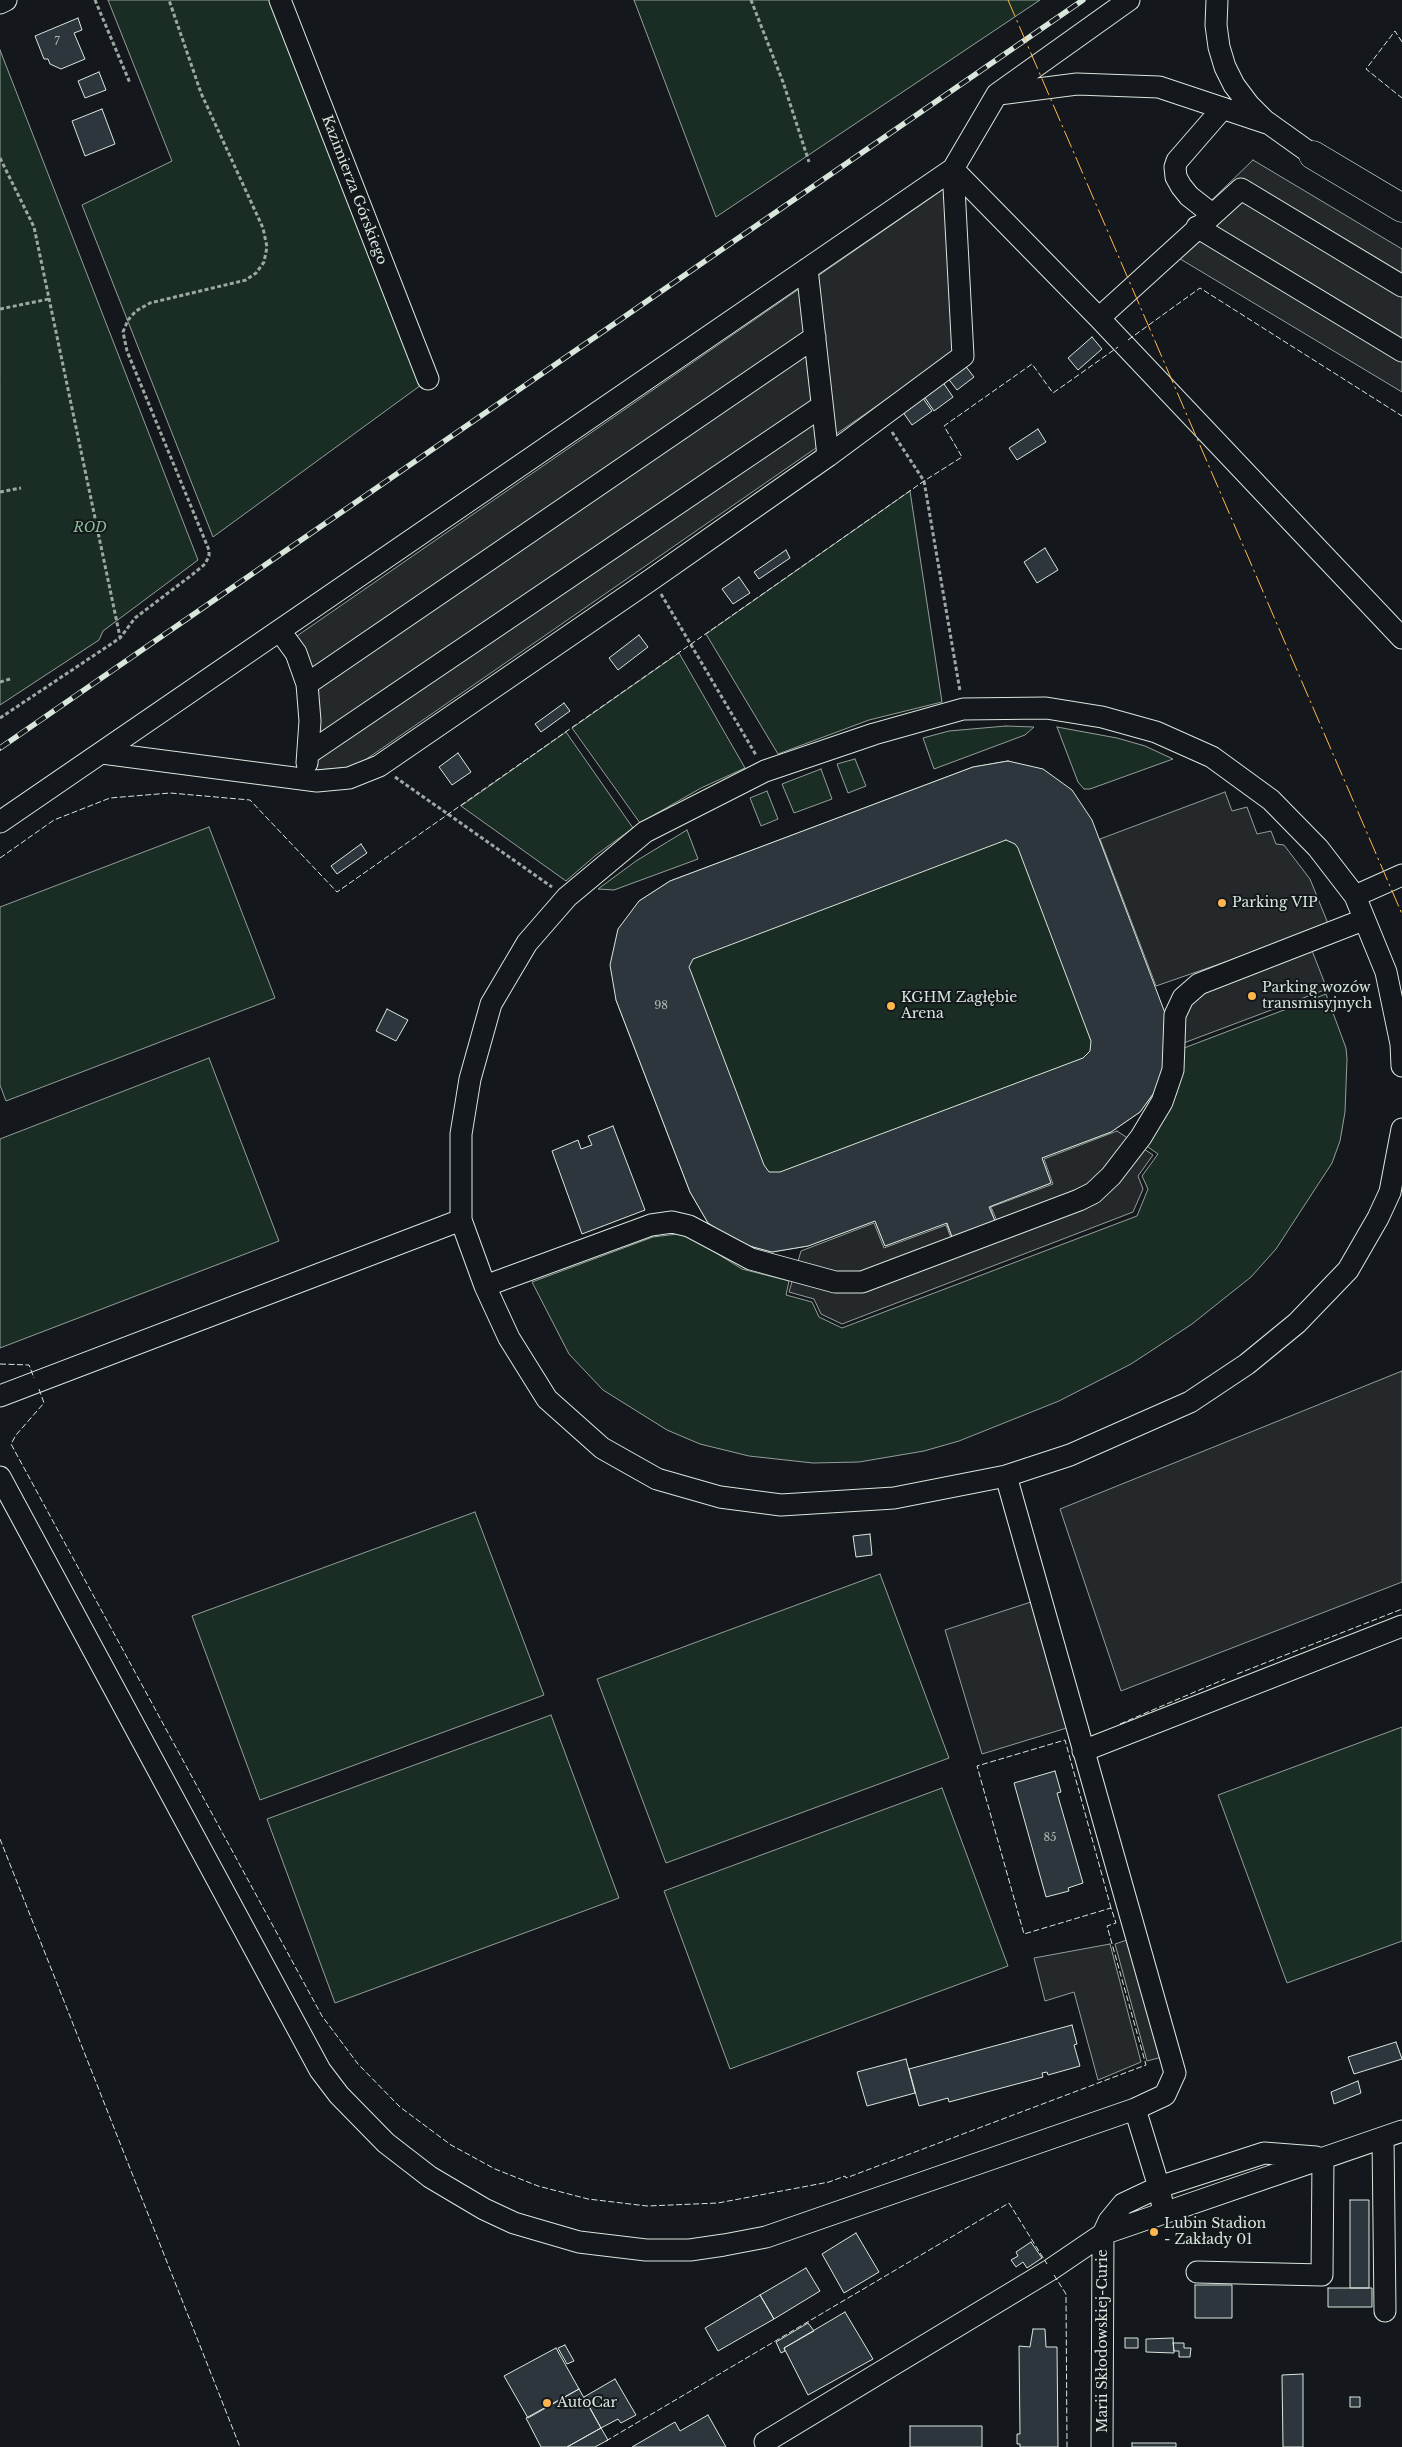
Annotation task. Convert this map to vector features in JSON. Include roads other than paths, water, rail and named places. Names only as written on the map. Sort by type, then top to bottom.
[{"type":"main road","points":[[1313,155],[1402,208]]},
{"type":"street","points":[[0,3],[6,0]]},
{"type":"street","name":"Kazimierza Górskiego","points":[[280,0],[428,379]]},
{"type":"street","points":[[0,822],[953,169],[998,94],[1129,0]]},
{"type":"street","points":[[1217,0],[1217,32],[1225,67],[1244,99],[1267,123],[1313,155]]},
{"type":"street","points":[[998,94],[1077,84],[1159,87],[1267,123]]},
{"type":"street","points":[[1223,108],[1177,161],[1175,168],[1176,177],[1204,221],[1402,351]]},
{"type":"street","points":[[953,169],[1099,318],[1402,638]]},
{"type":"street","points":[[102,753],[317,781],[349,778],[379,766],[652,579],[828,456],[963,356],[953,169]]},
{"type":"street","points":[[1099,318],[1241,189],[1402,286]]},
{"type":"street","points":[[807,269],[828,456]]},
{"type":"street","points":[[307,684],[815,337]]},
{"type":"street","points":[[308,753],[822,406]]},
{"type":"street","points":[[280,631],[296,653],[307,684],[310,721],[304,778]]},
{"type":"street","points":[[1402,1066],[1401,1044],[1386,972],[1363,920],[1355,896],[1318,848],[1271,800],[1212,756],[1156,732],[1102,718],[1046,708],[963,709],[874,734],[765,771],[645,832],[567,897],[527,943],[491,1004],[470,1079],[461,1134],[461,1220],[485,1286],[509,1338],[547,1399],[602,1448],[658,1479],[720,1497],[781,1505],[894,1498],[1006,1476],[1070,1455],[1190,1402],[1247,1364],[1297,1323],[1348,1270],[1378,1218],[1390,1192],[1402,1128]]},
{"type":"street","points":[[1355,896],[1402,876]]},
{"type":"street","points":[[485,1286],[651,1225],[672,1222],[689,1226],[751,1259],[835,1282],[862,1282],[1079,1200],[1093,1193],[1112,1176],[1141,1136],[1162,1102],[1173,1070],[1175,1015],[1184,998],[1199,984],[1363,920]]},
{"type":"street","points":[[0,1396],[461,1220]]},
{"type":"street","points":[[0,1477],[320,2070],[339,2095],[386,2143],[430,2177],[484,2209],[522,2225],[579,2242],[646,2250],[690,2250],[766,2237],[1136,2109],[1165,2094],[1175,2072],[1006,1476]]},
{"type":"street","points":[[1083,1751],[1235,1683],[1402,1626]]},
{"type":"street","points":[[1136,2109],[1159,2187],[1164,2213]]},
{"type":"street","points":[[1385,2310],[1392,2134]]},
{"type":"street","name":"Marii Skłodowskiej-Curie","points":[[1103,2234],[1392,2134]]},
{"type":"street","name":"Marii Skłodowskiej-Curie","points":[[1102,2447],[1103,2234],[1109,2221],[1123,2204],[1159,2187],[1264,2153],[1324,2158]]},
{"type":"street","points":[[1197,2272],[1322,2275],[1324,2158]]},
{"type":"street","points":[[765,2442],[1050,2270],[1103,2234]]},
{"type":"railway","points":[[0,748],[1083,0]]},
{"type":"place","name":"Parking VIP","points":[[1222,903]]},
{"type":"place","name":"Parking wozów transmisyjnych","points":[[1252,996]]},
{"type":"place","name":"KGHM Zagłębie Arena","points":[[891,1006]]},
{"type":"place","name":"Lubin Stadion - Zakłady 01","points":[[1154,2232]]},
{"type":"place","name":"AutoCar","points":[[547,2403]]},
{"type":"park label","name":"ROD","points":[[90,528]]}]
